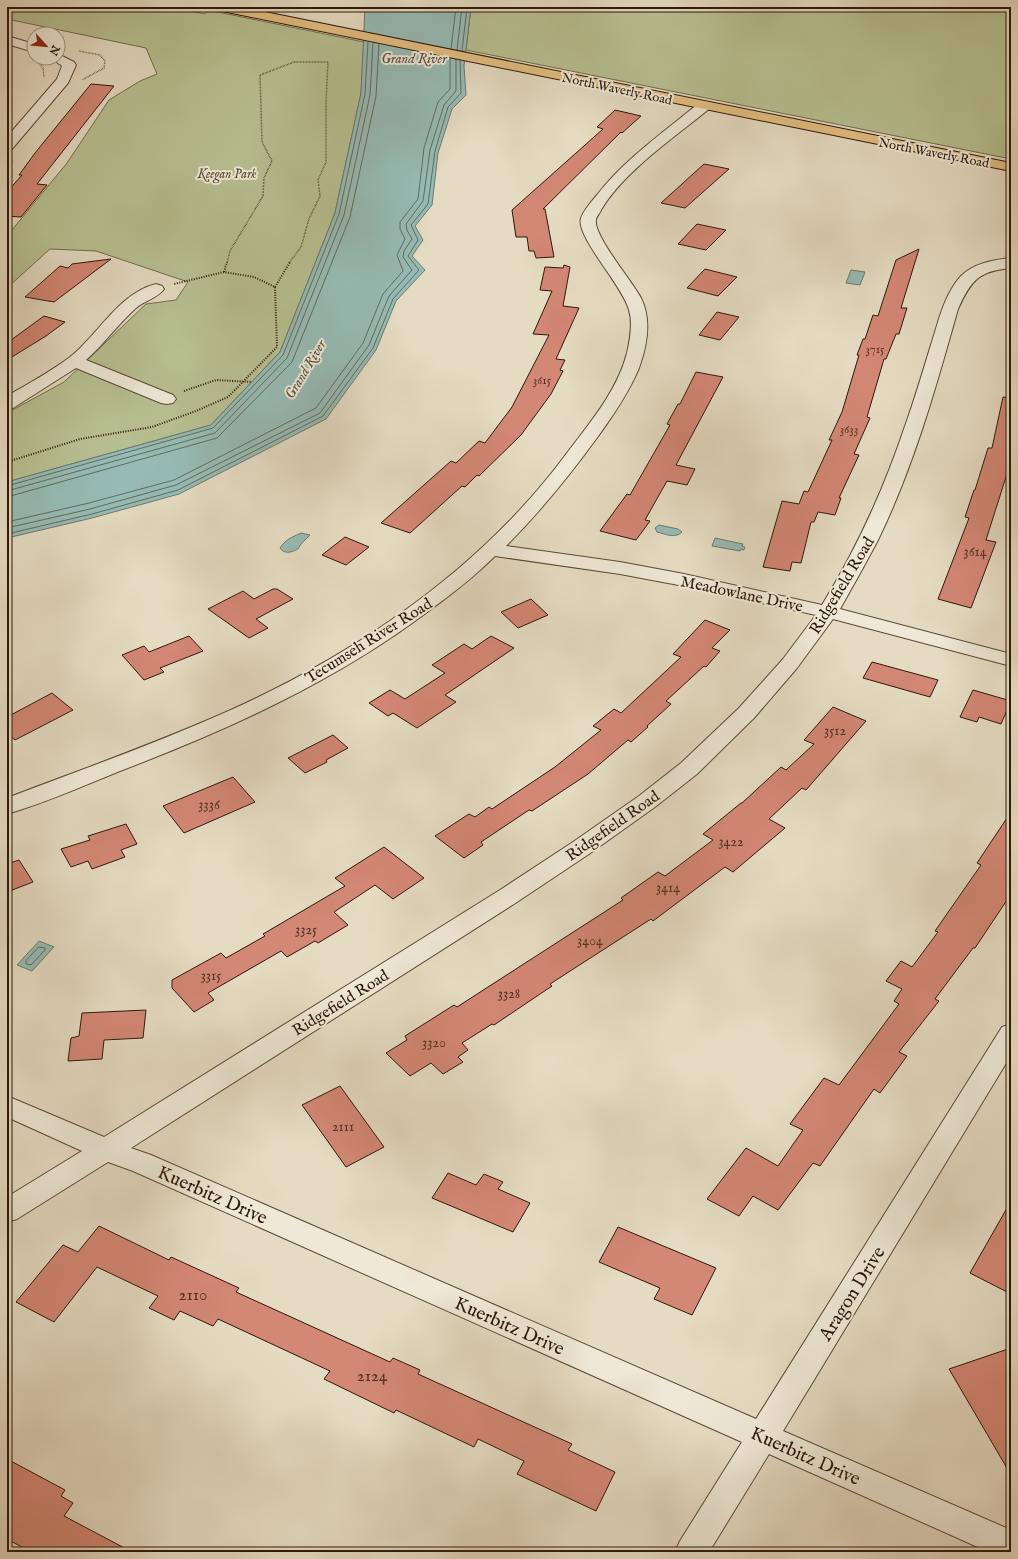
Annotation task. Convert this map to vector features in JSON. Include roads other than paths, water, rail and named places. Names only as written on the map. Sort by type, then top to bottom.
[{"type":"main road","name":"North Waverly Road","points":[[222,7],[1011,168]]},
{"type":"street","points":[[7,40],[26,50]]},
{"type":"street","points":[[7,146],[64,80],[69,65],[66,63]]},
{"type":"street","name":"Tecumseh River Road","points":[[7,806],[171,743],[273,698],[318,674],[404,622],[440,595],[493,550],[521,522],[574,458],[616,397],[630,369],[636,351],[638,337],[638,312],[633,298],[592,238],[588,220],[608,191],[632,166],[704,106]]},
{"type":"street","name":"Ridgefield Road","points":[[7,1211],[519,889],[618,822],[686,771],[744,717],[787,668],[828,612],[854,570],[883,512],[914,429],[956,293],[966,279],[976,271],[990,265],[1011,263]]},
{"type":"street","points":[[7,404],[75,361],[92,346],[130,305],[139,298],[156,289]]},
{"type":"street","points":[[75,361],[167,399]]},
{"type":"street","name":"Meadowlane Drive","points":[[493,550],[620,568],[828,612],[1011,660]]},
{"type":"street","name":"Aragon Drive","points":[[691,1552],[1011,1034]]},
{"type":"street","name":"Kuerbitz Drive","points":[[7,1106],[106,1150],[142,1163],[1011,1546]]},
{"type":"water","name":"Grand River","points":[[365,7],[471,7],[464,66],[466,95],[452,109],[438,153],[432,205],[415,226],[423,240],[412,256],[425,270],[396,301],[376,350],[326,419],[179,494],[92,518],[7,538],[7,482],[211,425],[280,352],[335,213],[361,93]]},
{"type":"water","points":[[851,270],[865,272],[860,285],[846,283]]},
{"type":"water","points":[[659,525],[678,529],[682,532],[673,536],[657,532],[655,528]]},
{"type":"water","points":[[301,533],[310,535],[298,549],[291,552],[284,552],[280,548],[286,541]]},
{"type":"water","points":[[715,538],[743,544],[742,546],[745,547],[744,550],[741,549],[740,551],[712,546]]},
{"type":"water","points":[[39,941],[54,947],[32,971],[17,965]]},
{"type":"park label","name":"Keegan Park","points":[[227,173]]}]
